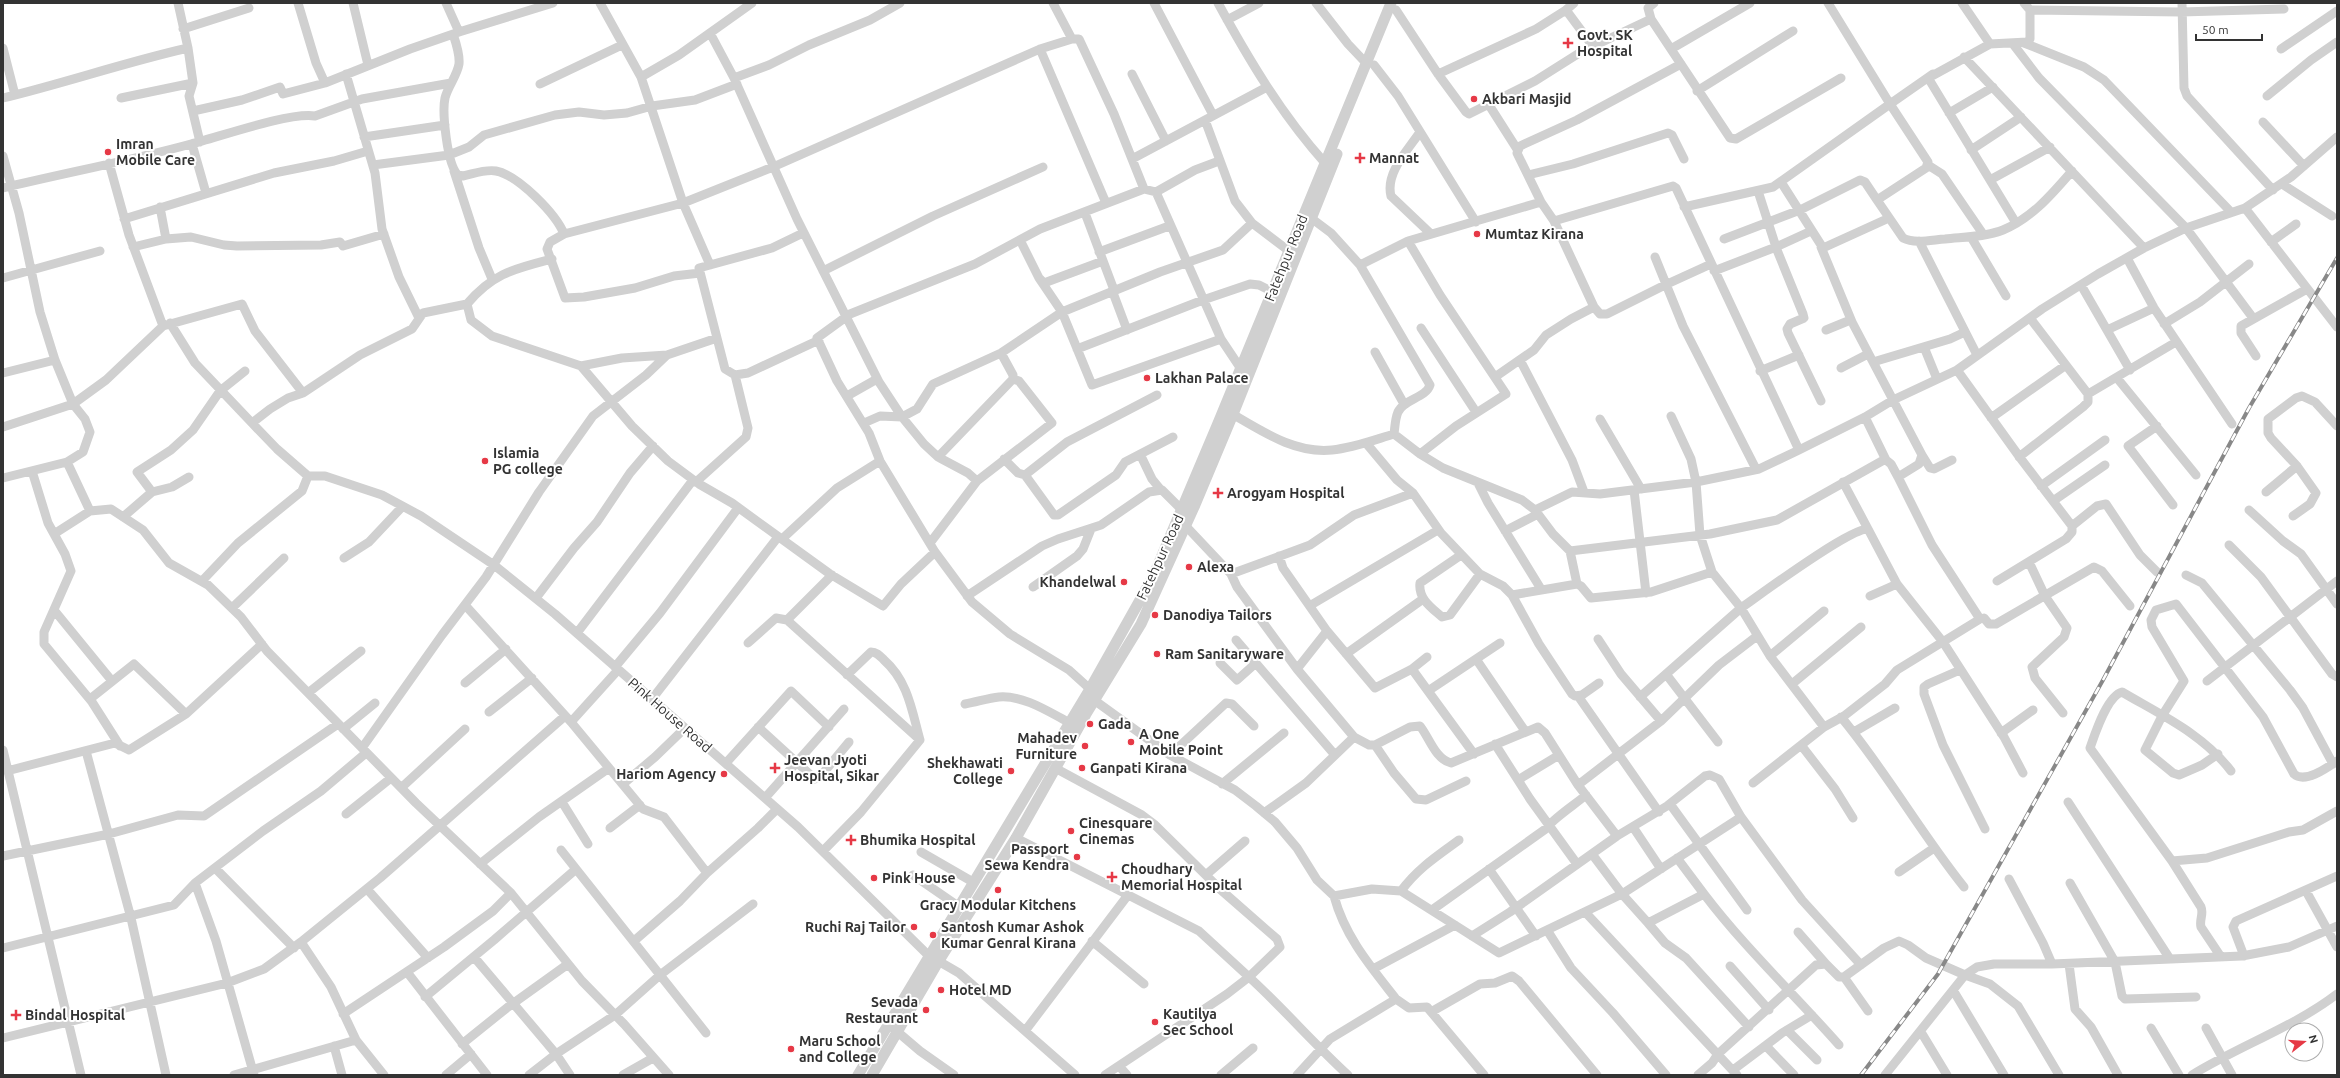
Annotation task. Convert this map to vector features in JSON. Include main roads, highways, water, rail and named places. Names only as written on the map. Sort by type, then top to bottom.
[{"type":"railway","points":[[1861,1075],[1938,974],[2103,680],[2249,408],[2337,258]]},
{"type":"place","name":"Govt. SK Hospital","points":[[1568,43]]},
{"type":"place","name":"Akbari Masjid","points":[[1474,99]]},
{"type":"place","name":"Imran Mobile Care","points":[[108,152]]},
{"type":"place","name":"Mannat","points":[[1360,158]]},
{"type":"place","name":"Mumtaz Kirana","points":[[1477,234]]},
{"type":"place","name":"Lakhan Palace","points":[[1147,378]]},
{"type":"place","name":"Islamia PG college","points":[[485,461]]},
{"type":"place","name":"Arogyam Hospital","points":[[1218,493]]},
{"type":"place","name":"Alexa","points":[[1189,567]]},
{"type":"place","name":"Khandelwal","points":[[1124,582]]},
{"type":"place","name":"Danodiya Tailors","points":[[1155,615]]},
{"type":"place","name":"Ram Sanitaryware","points":[[1157,654]]},
{"type":"place","name":"Gada","points":[[1090,724]]},
{"type":"place","name":"A One Mobile Point","points":[[1131,742]]},
{"type":"place","name":"Mahadev Furniture","points":[[1085,746]]},
{"type":"place","name":"Jeevan Jyoti Hospital, Sikar","points":[[775,768]]},
{"type":"place","name":"Ganpati Kirana","points":[[1082,768]]},
{"type":"place","name":"Shekhawati College","points":[[1011,771]]},
{"type":"place","name":"Hariom Agency","points":[[724,774]]},
{"type":"place","name":"Cinesquare Cinemas","points":[[1071,831]]},
{"type":"place","name":"Bhumika Hospital","points":[[851,840]]},
{"type":"place","name":"Passport Sewa Kendra","points":[[1077,857]]},
{"type":"place","name":"Choudhary Memorial Hospital","points":[[1112,877]]},
{"type":"place","name":"Pink House","points":[[874,878]]},
{"type":"place","name":"Gracy Modular Kitchens","points":[[998,890]]},
{"type":"place","name":"Ruchi Raj Tailor","points":[[914,927]]},
{"type":"place","name":"Santosh Kumar Ashok Kumar Genral Kirana","points":[[933,935]]},
{"type":"place","name":"Hotel MD","points":[[941,990]]},
{"type":"place","name":"Sevada Restaurant","points":[[926,1010]]},
{"type":"place","name":"Bindal Hospital","points":[[16,1015]]},
{"type":"place","name":"Kautilya Sec School","points":[[1155,1022]]},
{"type":"place","name":"Maru School and College","points":[[791,1049]]}]
